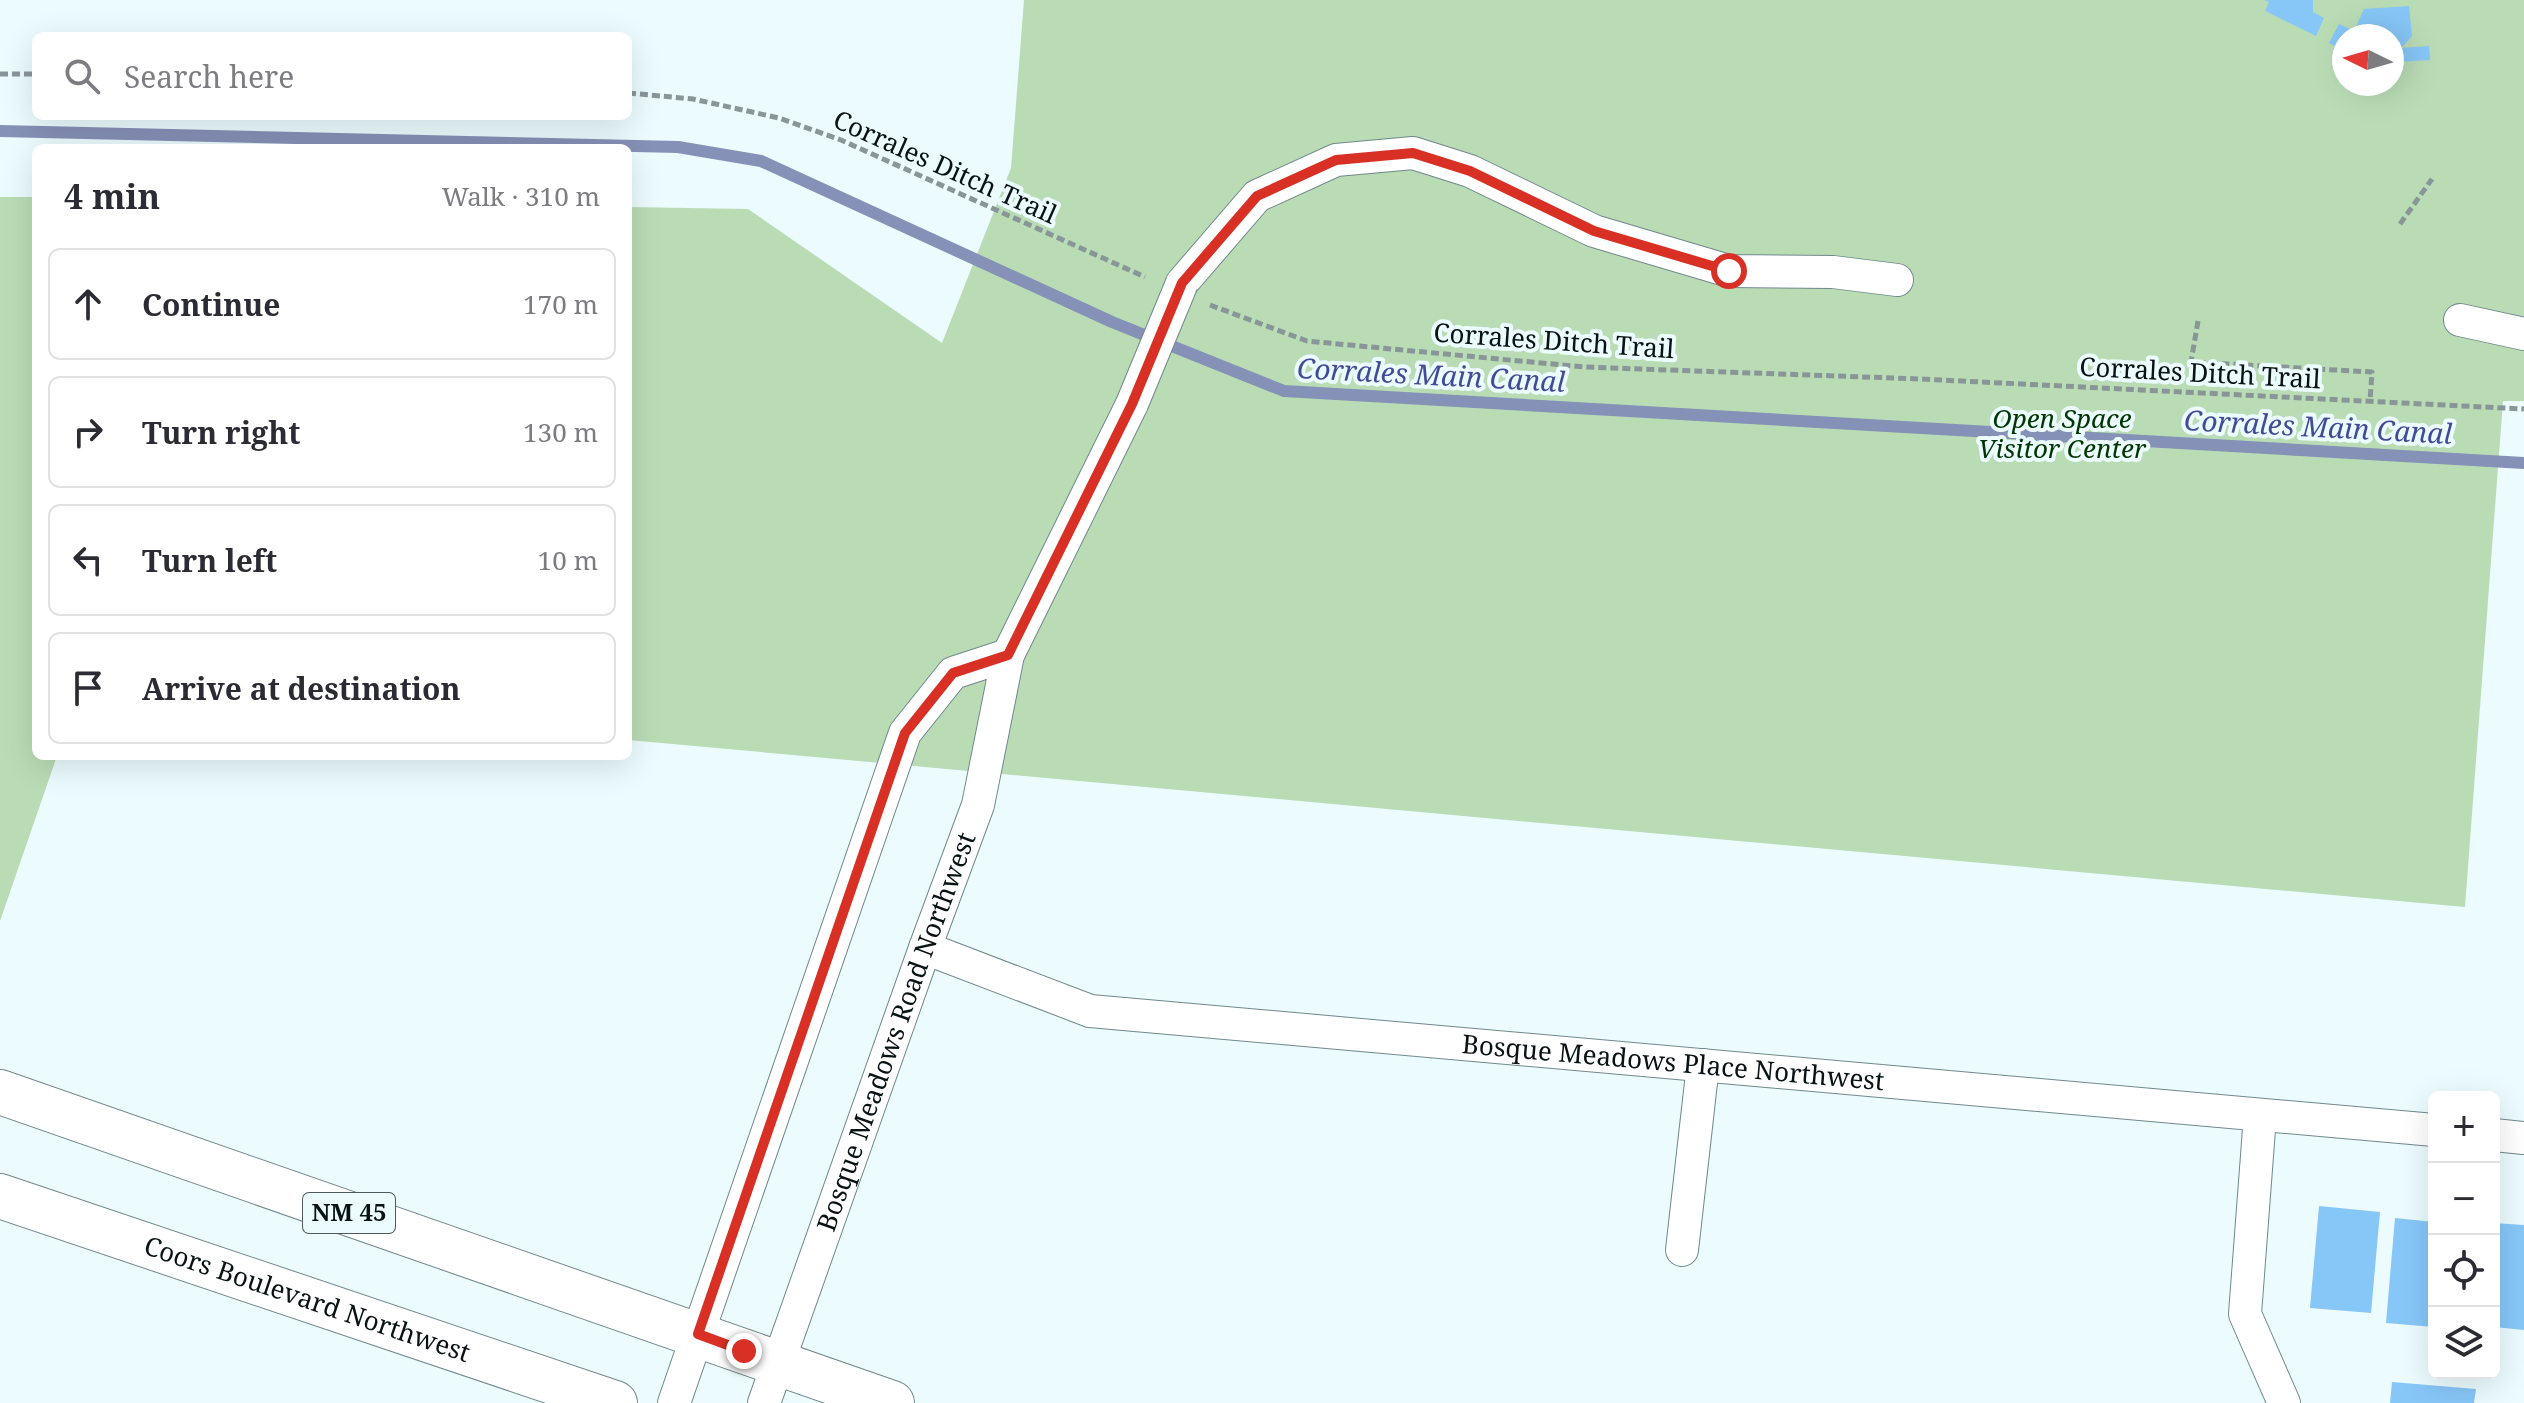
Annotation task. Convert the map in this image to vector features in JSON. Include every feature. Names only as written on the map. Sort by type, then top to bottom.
[{"type":"main road","name":"NM 45","points":[[0,1092],[892,1403]]},
{"type":"main road","name":"Coors Boulevard Northwest","points":[[0,1196],[615,1403]]},
{"type":"street","name":"Bosque Meadows Road Northwest","points":[[764,1403],[978,805],[1008,655],[1132,404],[1179,289],[1257,196],[1336,160],[1413,153],[1470,171],[1594,231],[1729,271],[1833,272],[1897,280]]},
{"type":"street","points":[[2460,320],[2524,334]]},
{"type":"street","points":[[674,1403],[905,733],[953,673],[1008,655]]},
{"type":"street","name":"Bosque Meadows Place Northwest","points":[[925,948],[1090,1011],[2428,1130]]},
{"type":"street","points":[[1682,1250],[1703,1065]]},
{"type":"street","points":[[2260,1116],[2245,1314],[2284,1403]]},
{"type":"street","points":[[2500,1136],[2524,1138]]},
{"type":"path","points":[[0,74],[32,74]]},
{"type":"path","name":"Corrales Ditch Trail","points":[[632,93],[693,99],[779,118],[841,140],[1179,289],[1307,341],[1584,367],[1921,379],[2524,409]]},
{"type":"path","points":[[2400,224],[2432,179]]},
{"type":"path","points":[[2198,321],[2191,362],[2372,372],[2370,401]]},
{"type":"green space","name":"Open Space Visitor Center","points":[[1024,0],[2524,0],[2524,401],[2503,401],[2465,907],[632,740],[632,207],[748,209],[942,343],[1011,168]]},
{"type":"green space","points":[[0,197],[32,197],[32,760],[56,760],[0,921]]},
{"type":"building","points":[[2264,0],[2313,0],[2313,12],[2324,18],[2316,36],[2265,11],[2269,2]]},
{"type":"building","points":[[2409,6],[2412,36],[2404,45],[2404,24],[2357,24],[2364,9]]},
{"type":"building","points":[[2429,46],[2430,60],[2404,62],[2404,48]]},
{"type":"building","points":[[2319,1206],[2380,1212],[2371,1313],[2310,1308]]},
{"type":"building","points":[[2395,1218],[2428,1221],[2428,1326],[2386,1323]]},
{"type":"building","points":[[2500,1223],[2524,1225],[2524,1330],[2500,1328]]},
{"type":"building","points":[[2392,1382],[2476,1389],[2474,1403],[2390,1403]]},
{"type":"waterway","name":"Corrales Main Canal","points":[[0,131],[551,144]]},
{"type":"waterway","name":"Corrales Main Canal","points":[[632,146],[678,147],[761,161],[1112,322],[1284,391],[2524,463]]},
{"type":"route","points":[[744,1351],[698,1334],[905,733],[953,673],[1008,655],[1132,404],[1182,283],[1257,196],[1336,160],[1413,153],[1470,171],[1594,231],[1729,271]]}]
